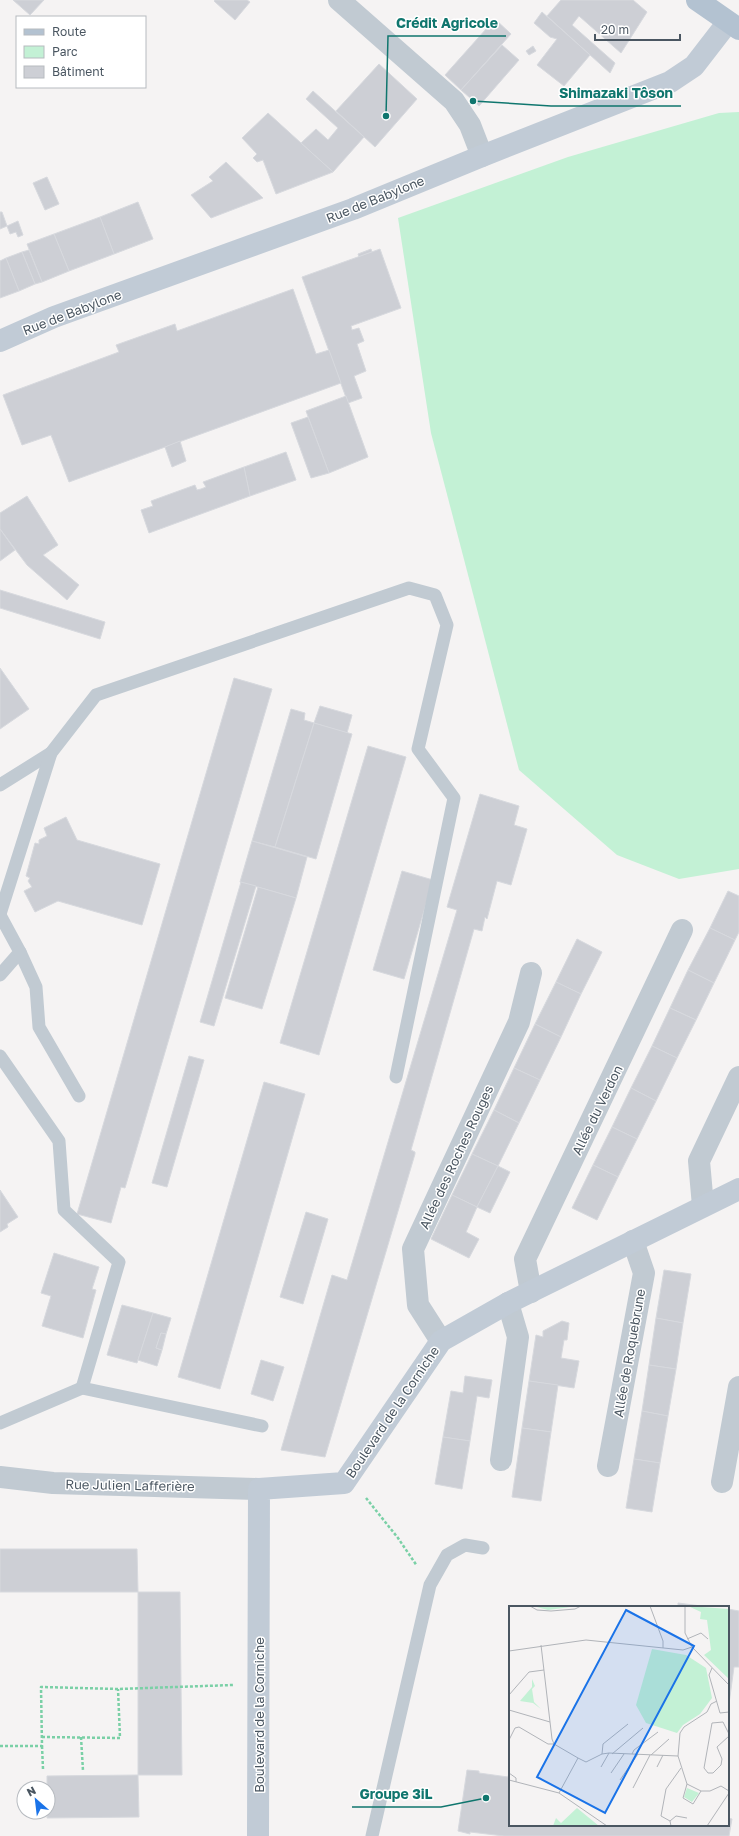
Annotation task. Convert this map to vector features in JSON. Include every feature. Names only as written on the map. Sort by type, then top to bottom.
[{"type":"main road","points":[[697,0],[734,25]]},
{"type":"street","points":[[339,0],[454,102],[470,125],[482,156]]},
{"type":"street","name":"Rue de Babylone","points":[[0,341],[54,317],[352,209],[670,82],[694,66],[734,25]]},
{"type":"street","name":"Allée du Verdon","points":[[531,1292],[525,1260],[682,930]]},
{"type":"street","name":"Allée des Roches Rouges","points":[[441,1340],[418,1305],[413,1249],[519,1022],[531,973]]},
{"type":"street","points":[[703,1206],[699,1161],[739,1077]]},
{"type":"street","name":"Boulevard de la Corniche","points":[[258,1836],[260,1488],[344,1483],[441,1340],[508,1303],[739,1189]]},
{"type":"street","name":"Allée de Roquebrune","points":[[608,1466],[644,1273],[633,1241]]},
{"type":"street","points":[[501,1460],[518,1337],[508,1303]]},
{"type":"street","points":[[722,1482],[739,1387]]},
{"type":"street","name":"Rue Julien Lafferière","points":[[0,1478],[53,1483],[260,1488]]},
{"type":"lane","points":[[0,785],[51,753],[96,695],[409,588],[435,595],[447,625],[418,749],[454,798],[396,1077]]},
{"type":"lane","points":[[51,753],[0,915],[20,952],[36,987],[39,1027],[79,1096]]},
{"type":"lane","points":[[0,975],[20,952]]},
{"type":"lane","points":[[0,1056],[60,1141],[64,1210],[119,1262],[82,1388]]},
{"type":"lane","points":[[0,1423],[82,1388],[262,1426]]},
{"type":"lane","points":[[372,1836],[430,1585],[447,1555],[465,1545],[483,1548]]},
{"type":"path","points":[[344,1483],[364,1497],[398,1538],[430,1585]]},
{"type":"path","points":[[43,1768],[41,1687],[118,1689],[259,1684]]},
{"type":"path","points":[[42,1737],[120,1738],[118,1689]]},
{"type":"path","points":[[81,1737],[83,1772]]},
{"type":"path","points":[[0,1746],[42,1746]]},
{"type":"green space","points":[[739,112],[739,869],[679,879],[617,855],[519,770],[431,433],[398,218],[568,157],[719,113]]},
{"type":"building","points":[[13,0],[44,0],[30,15]]},
{"type":"building","points":[[247,0],[250,2],[235,20],[214,1]]},
{"type":"building","points":[[561,0],[633,0],[647,12],[621,53],[579,16],[572,25],[615,63],[610,73],[547,16]]},
{"type":"building","points":[[542,12],[590,55],[564,86],[537,65],[557,39],[550,37],[534,23]]},
{"type":"building","points":[[495,19],[511,34],[461,90],[445,75]]},
{"type":"building","points":[[502,45],[519,60],[479,106],[461,90]]},
{"type":"building","points":[[533,46],[536,51],[529,55],[526,51]]},
{"type":"building","points":[[379,64],[417,99],[375,147],[336,111]]},
{"type":"building","points":[[313,91],[364,137],[333,172],[301,143],[316,129],[328,140],[338,128],[306,99]]},
{"type":"building","points":[[268,113],[333,172],[276,194],[263,160],[257,162],[253,158],[257,154],[242,138]]},
{"type":"building","points":[[226,162],[263,198],[211,218],[191,195],[213,181],[209,177]]},
{"type":"building","points":[[47,177],[59,204],[45,210],[33,183]]},
{"type":"building","points":[[138,202],[153,239],[114,254],[100,217]]},
{"type":"building","points":[[0,212],[2,212],[7,226],[0,229]]},
{"type":"building","points":[[100,217],[114,254],[69,271],[54,234]]},
{"type":"building","points":[[18,221],[23,235],[18,237],[16,232],[10,234],[7,226]]},
{"type":"building","points":[[54,234],[69,271],[42,282],[27,244]]},
{"type":"building","points":[[371,249],[372,252],[359,257],[358,254]]},
{"type":"building","points":[[380,249],[401,308],[351,326],[352,330],[359,328],[364,341],[357,344],[366,371],[354,376],[362,398],[348,403],[302,277]]},
{"type":"building","points":[[29,250],[42,282],[35,284],[22,252]]},
{"type":"building","points":[[22,252],[35,284],[19,291],[6,258]]},
{"type":"building","points":[[6,258],[19,291],[0,298],[0,261]]},
{"type":"building","points":[[293,289],[316,354],[329,350],[341,383],[69,482],[51,435],[22,445],[3,395],[119,352],[116,345],[175,324],[177,331]]},
{"type":"building","points":[[346,396],[368,457],[329,473],[306,411]]},
{"type":"building","points":[[308,417],[329,473],[311,478],[291,423]]},
{"type":"building","points":[[180,441],[186,461],[172,467],[165,447]]},
{"type":"building","points":[[286,452],[296,480],[250,496],[244,467]]},
{"type":"building","points":[[244,467],[250,496],[149,533],[141,510],[153,506],[151,501],[195,485],[197,490],[201,489],[206,487],[203,482]]},
{"type":"building","points":[[27,496],[58,545],[43,555],[79,585],[67,600],[27,565],[0,529],[0,513]]},
{"type":"building","points":[[0,529],[15,550],[0,561]]},
{"type":"building","points":[[0,590],[105,622],[100,639],[0,608]]},
{"type":"building","points":[[0,668],[29,709],[0,729]]},
{"type":"building","points":[[234,678],[272,689],[125,1188],[121,1187],[111,1223],[77,1214]]},
{"type":"building","points":[[320,706],[352,715],[347,733],[314,723]]},
{"type":"building","points":[[291,709],[305,713],[304,720],[314,723],[275,847],[252,841]]},
{"type":"building","points":[[314,723],[352,734],[316,859],[275,847]]},
{"type":"building","points":[[368,746],[406,757],[319,1055],[280,1043]]},
{"type":"building","points":[[480,794],[519,806],[514,825],[527,829],[511,885],[497,881],[487,919],[485,917],[482,931],[474,929],[411,1150],[415,1152],[415,1154],[325,1457],[281,1450],[332,1275],[347,1280],[457,910],[447,907]]},
{"type":"building","points":[[66,817],[77,840],[160,864],[142,925],[58,901],[35,912],[24,891],[32,887],[28,881],[30,878],[26,876],[35,843],[39,844],[39,840],[47,836],[44,828]]},
{"type":"building","points":[[252,841],[307,857],[296,898],[240,882]]},
{"type":"building","points":[[402,871],[433,880],[404,979],[373,970]]},
{"type":"building","points":[[241,882],[256,886],[214,1026],[200,1022]]},
{"type":"building","points":[[258,887],[296,898],[262,1009],[225,998]]},
{"type":"building","points":[[728,891],[739,896],[739,932],[735,940],[710,928]]},
{"type":"building","points":[[710,928],[735,940],[714,983],[688,970]]},
{"type":"building","points":[[577,939],[602,952],[581,994],[556,982]]},
{"type":"building","points":[[688,970],[714,983],[696,1020],[670,1008]]},
{"type":"building","points":[[556,982],[581,994],[561,1037],[535,1024]]},
{"type":"building","points":[[670,1008],[696,1020],[677,1058],[652,1046]]},
{"type":"building","points":[[535,1024],[561,1037],[540,1080],[514,1068]]},
{"type":"building","points":[[652,1046],[677,1058],[656,1101],[631,1088]]},
{"type":"building","points":[[189,1056],[204,1060],[167,1187],[152,1183]]},
{"type":"building","points":[[514,1068],[540,1080],[519,1123],[494,1110]]},
{"type":"building","points":[[264,1082],[305,1094],[220,1389],[178,1377]]},
{"type":"building","points":[[631,1088],[656,1101],[637,1139],[612,1127]]},
{"type":"building","points":[[494,1110],[519,1123],[498,1166],[472,1154]]},
{"type":"building","points":[[612,1127],[637,1139],[618,1177],[593,1165]]},
{"type":"building","points":[[472,1154],[498,1166],[477,1207],[452,1195]]},
{"type":"building","points":[[593,1165],[618,1177],[597,1220],[572,1208]]},
{"type":"building","points":[[498,1166],[510,1172],[490,1213],[477,1207]]},
{"type":"building","points":[[0,1190],[18,1217],[7,1224],[8,1227],[0,1232]]},
{"type":"building","points":[[452,1195],[477,1207],[466,1232],[479,1239],[469,1258],[431,1239]]},
{"type":"building","points":[[306,1212],[328,1219],[303,1304],[280,1297]]},
{"type":"building","points":[[54,1253],[99,1267],[92,1289],[96,1290],[83,1338],[42,1326],[51,1296],[41,1293]]},
{"type":"building","points":[[664,1270],[691,1274],[683,1323],[656,1318]]},
{"type":"building","points":[[122,1305],[153,1313],[137,1363],[107,1355]]},
{"type":"building","points":[[153,1313],[171,1318],[166,1334],[161,1333],[156,1348],[162,1350],[157,1366],[138,1360]]},
{"type":"building","points":[[656,1318],[683,1323],[676,1369],[649,1365]]},
{"type":"building","points":[[562,1321],[569,1323],[567,1340],[564,1340],[561,1358],[579,1361],[574,1388],[529,1381],[536,1335],[543,1337],[543,1331]]},
{"type":"building","points":[[161,1333],[166,1334],[162,1350],[156,1348]]},
{"type":"building","points":[[261,1360],[284,1367],[273,1401],[251,1394]]},
{"type":"building","points":[[649,1365],[676,1369],[668,1416],[642,1411]]},
{"type":"building","points":[[465,1376],[492,1380],[489,1398],[477,1396],[470,1441],[443,1437],[451,1391],[463,1393]]},
{"type":"building","points":[[529,1381],[558,1385],[551,1432],[522,1428]]},
{"type":"building","points":[[642,1411],[668,1416],[660,1463],[634,1459]]},
{"type":"building","points":[[522,1428],[551,1432],[541,1501],[512,1497]]},
{"type":"building","points":[[443,1437],[470,1441],[462,1489],[435,1484]]},
{"type":"building","points":[[634,1459],[660,1463],[652,1512],[626,1508]]},
{"type":"building","points":[[0,1549],[137,1549],[138,1592],[0,1592]]},
{"type":"building","points":[[138,1592],[180,1592],[182,1775],[138,1775]]},
{"type":"building","points":[[678,1603],[701,1606],[678,1606]]},
{"type":"building","points":[[729,1609],[739,1611],[739,1667],[734,1667],[729,1704]]},
{"type":"building","points":[[467,1770],[508,1777],[509,1772],[509,1826],[729,1826],[729,1818],[732,1819],[729,1836],[504,1836],[470,1832],[470,1834],[458,1831]]},
{"type":"building","points":[[138,1775],[139,1817],[56,1818],[56,1780],[47,1780],[47,1776]]},
{"type":"place","name":"Shimazaki Tôson","points":[[473,101]]},
{"type":"place","name":"Crédit Agricole","points":[[386,116]]},
{"type":"place","name":"Groupe 3iL","points":[[486,1798]]}]
